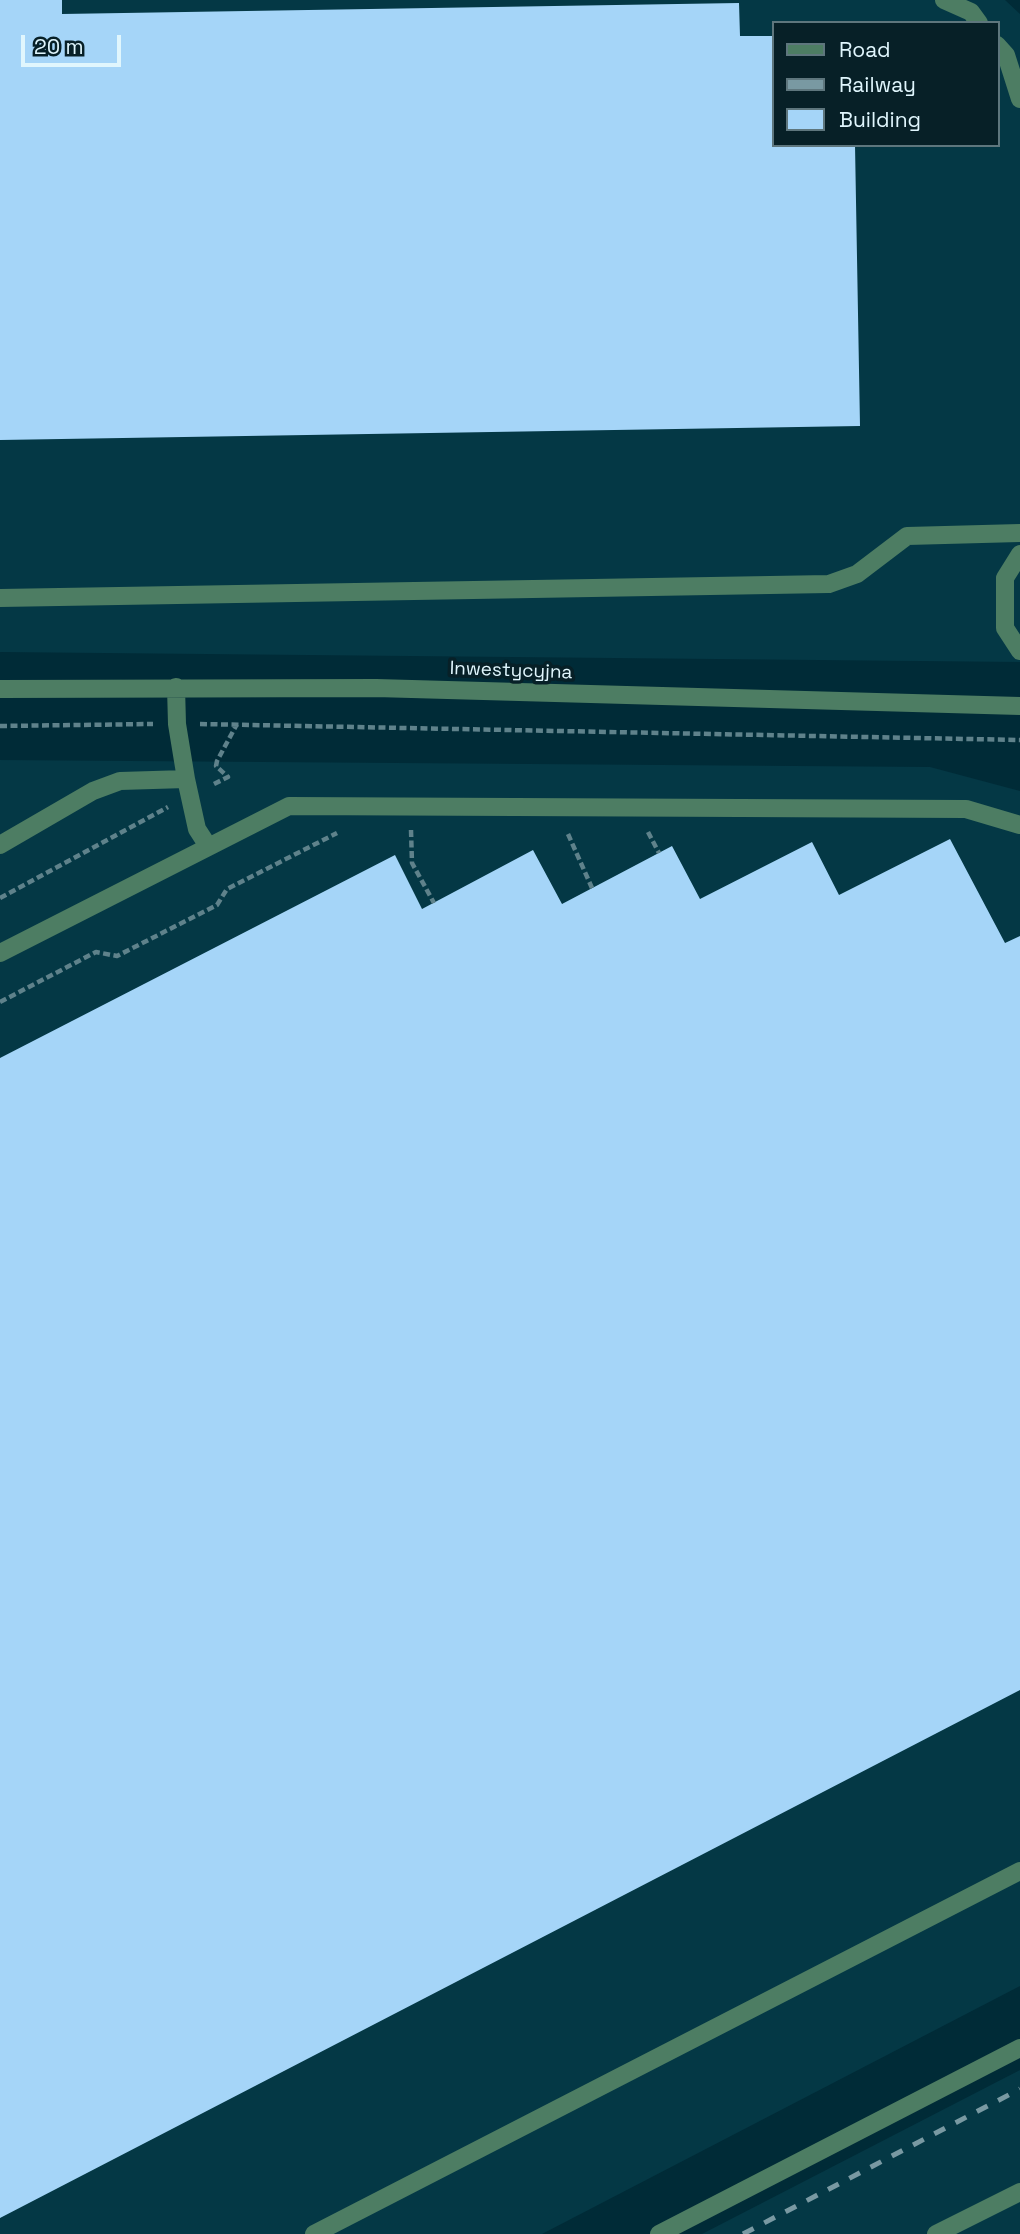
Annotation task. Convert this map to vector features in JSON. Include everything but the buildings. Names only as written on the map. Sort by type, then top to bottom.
[{"type":"street","points":[[944,0],[971,12],[978,21]]},
{"type":"street","points":[[999,46],[1006,55],[1020,99]]},
{"type":"street","points":[[0,598],[829,584],[857,574],[906,537],[1020,533]]},
{"type":"street","points":[[1020,554],[1005,578],[1005,628],[1020,651]]},
{"type":"street","points":[[176,687],[177,724],[188,787],[197,829],[208,846]]},
{"type":"street","name":"Inwestycyjna","points":[[0,689],[376,688],[1020,706]]},
{"type":"street","points":[[0,845],[93,791],[120,781],[188,787]]},
{"type":"street","points":[[0,953],[289,806],[966,809],[1020,825]]},
{"type":"street","points":[[314,2234],[1020,1871]]},
{"type":"street","points":[[659,2234],[1020,2048]]},
{"type":"street","points":[[936,2234],[1020,2192]]},
{"type":"path","points":[[0,898],[188,787],[228,777],[216,766],[216,761],[236,724]]},
{"type":"path","points":[[0,726],[236,724],[1020,740]]},
{"type":"path","points":[[399,828],[411,829],[412,863],[434,903]]},
{"type":"path","points":[[580,830],[566,830],[592,888]]},
{"type":"path","points":[[646,830],[659,853]]},
{"type":"path","points":[[0,1002],[96,952],[117,956],[217,905],[228,889],[338,832]]},
{"type":"shaded area","points":[[0,0],[1005,0],[1020,14],[1020,662],[0,652]]},
{"type":"shaded area","points":[[0,760],[930,767],[1020,791],[1020,1986],[542,2234],[0,2234]]},
{"type":"shaded area","points":[[1020,2070],[1020,2234],[702,2234]]},
{"type":"railway","points":[[743,2234],[1020,2089]]}]
